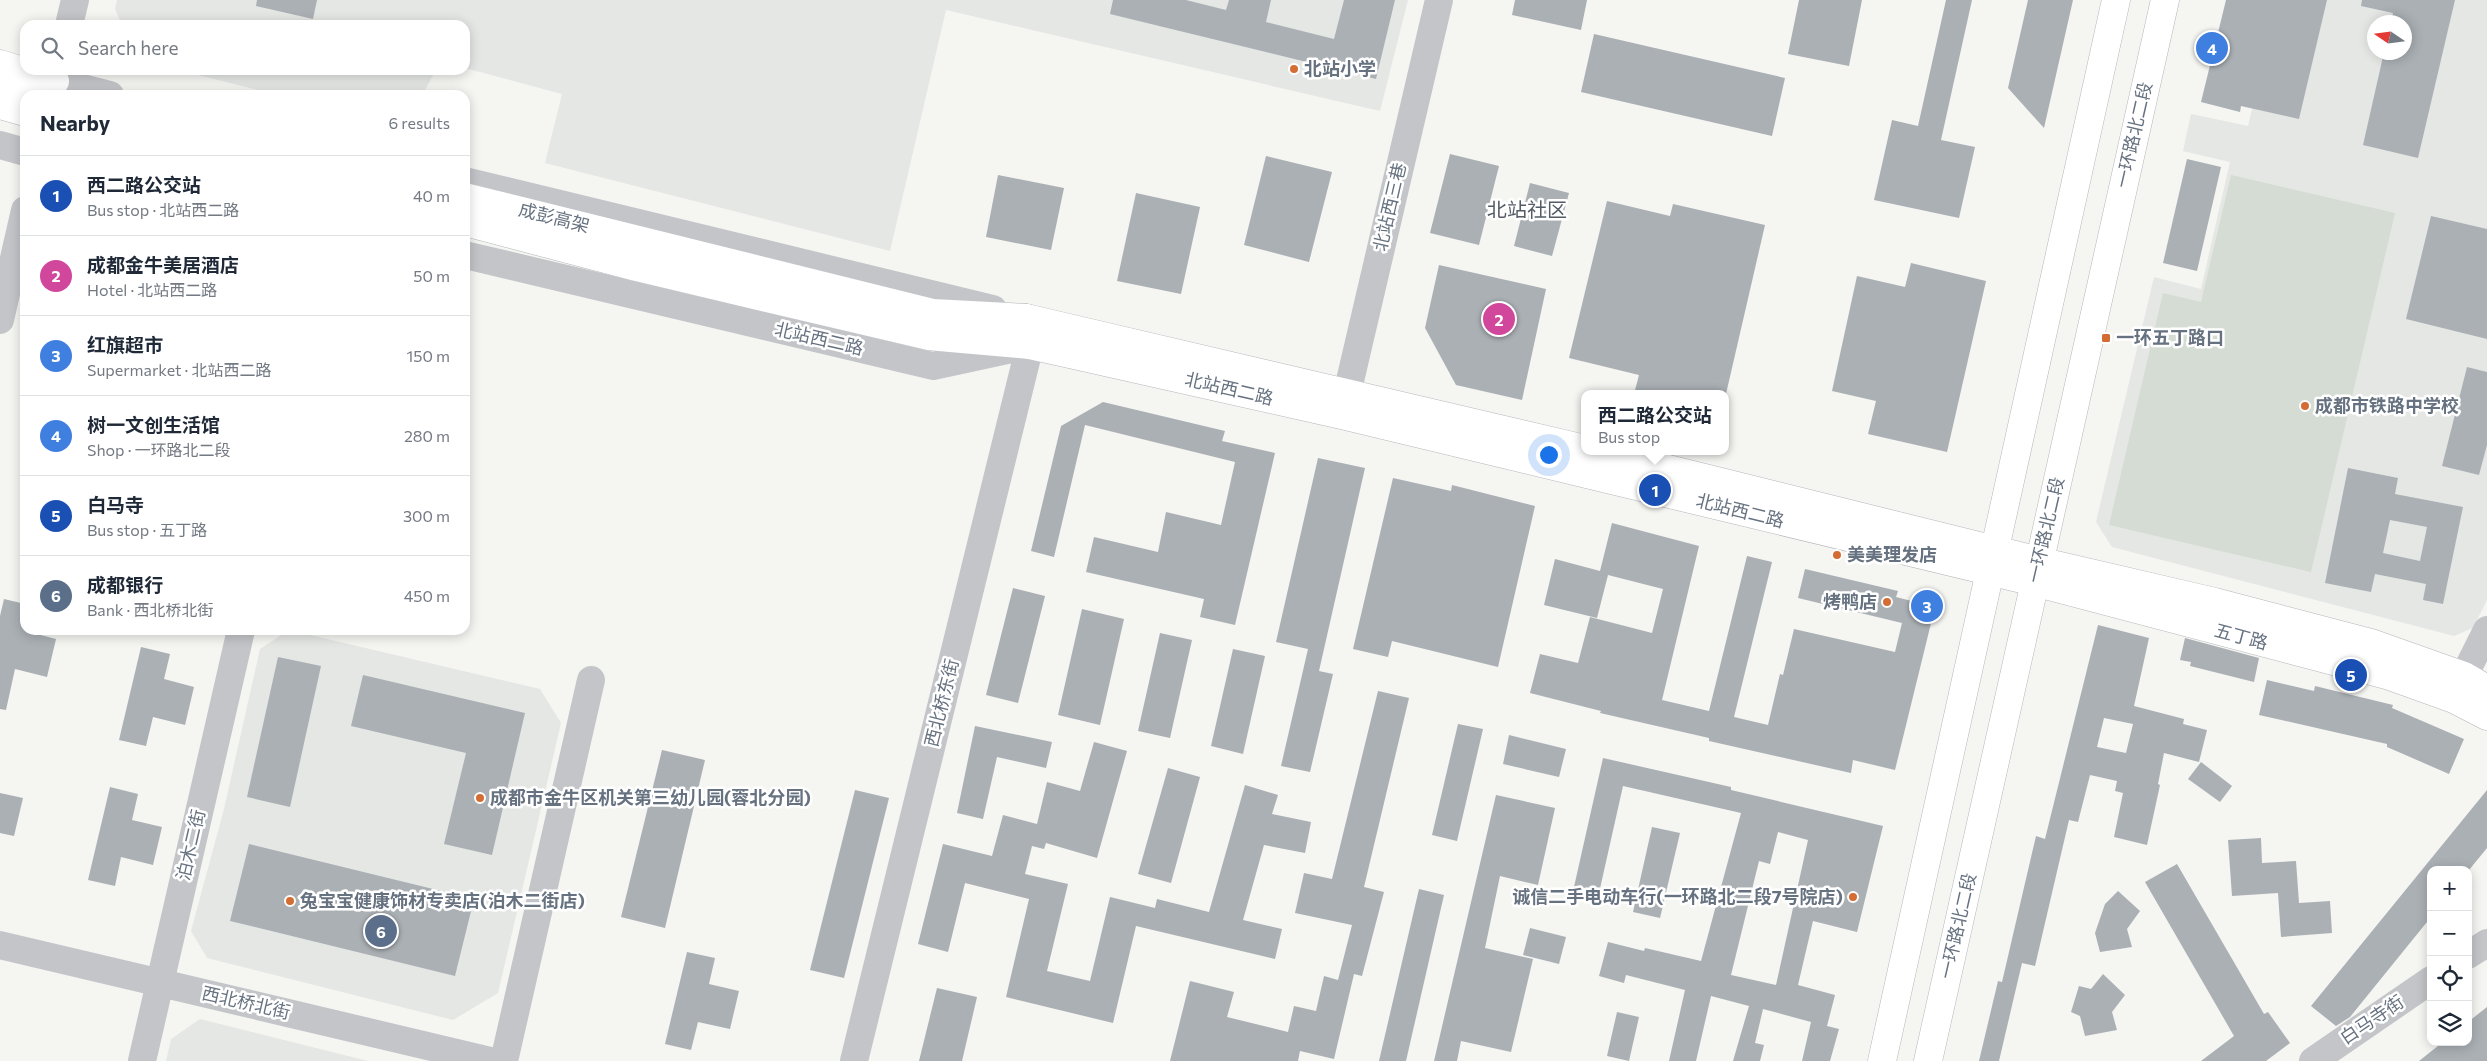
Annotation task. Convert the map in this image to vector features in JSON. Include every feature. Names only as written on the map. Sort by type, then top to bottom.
[{"type":"main road","points":[[1882,1061],[2116,0]]},
{"type":"main road","name":"一环路北二段","points":[[1928,1061],[2165,0]]},
{"type":"main road","points":[[0,64],[20,72]]},
{"type":"main road","points":[[28,75],[53,85]]},
{"type":"main road","points":[[0,83],[53,85]]},
{"type":"main road","points":[[0,105],[20,111]]},
{"type":"main road","name":"成彭高架","points":[[470,198],[933,313],[1026,318]]},
{"type":"main road","name":"成彭高架","points":[[470,223],[636,267],[928,336],[1030,345]]},
{"type":"main road","name":"北站西二路","points":[[1026,318],[1345,403],[1993,562]]},
{"type":"main road","name":"北站西二路","points":[[1030,345],[1581,448]]},
{"type":"main road","name":"北站西二路","points":[[1610,455],[1993,562]]},
{"type":"main road","name":"五丁路","points":[[1993,562],[2037,572],[2215,602],[2371,643],[2475,682]]},
{"type":"main road","name":"五丁路","points":[[2037,572],[2390,676],[2454,699],[2487,716]]},
{"type":"street","points":[[70,20],[75,0]]},
{"type":"street","name":"北站西三巷","points":[[1345,403],[1439,0]]},
{"type":"street","points":[[53,85],[82,90]]},
{"type":"street","points":[[0,145],[20,151]]},
{"type":"street","name":"北站西二路","points":[[470,182],[1026,318]]},
{"type":"street","points":[[0,320],[20,232]]},
{"type":"street","name":"北站西二路","points":[[470,256],[933,366],[1030,345]]},
{"type":"street","name":"西北桥东街","points":[[854,1061],[1030,345]]},
{"type":"street","points":[[2475,682],[2487,630]]},
{"type":"street","name":"泊木二街","points":[[142,1061],[240,635]]},
{"type":"street","points":[[504,1061],[590,680]]},
{"type":"street","points":[[2472,952],[2487,943]]},
{"type":"street","name":"西北桥北街","points":[[0,945],[491,1061]]},
{"type":"street","name":"白马寺街","points":[[2325,1058],[2427,983]]},
{"type":"shaded area","points":[[117,0],[1408,0],[1380,111],[946,10],[890,251],[545,163],[562,94],[470,69],[470,20],[120,20],[115,9]]},
{"type":"shaded area","name":"成都市铁路中学校","points":[[2278,0],[2487,0],[2487,600],[2473,628],[2454,636],[2112,547],[2096,522],[2154,277],[2201,289],[2230,162],[2183,151],[2191,114],[2248,126]]},
{"type":"shaded area","points":[[198,75],[433,75],[425,90],[258,90]]},
{"type":"shaded area","points":[[2231,175],[2395,213],[2311,572],[2109,525],[2163,293],[2201,302]]},
{"type":"shaded area","points":[[281,635],[310,635],[540,689],[561,723],[498,993],[453,1020],[207,958],[191,931],[224,809],[260,649]]},
{"type":"shaded area","points":[[200,1019],[368,1061],[166,1061],[171,1039]]},
{"type":"building","points":[[257,0],[317,0],[313,19],[256,6]]},
{"type":"building","points":[[1113,0],[1186,0],[1226,10],[1229,0],[1271,0],[1266,22],[1334,39],[1344,0],[1395,0],[1376,79],[1110,14]]},
{"type":"building","points":[[1515,0],[1587,0],[1581,30],[1512,15]]},
{"type":"building","points":[[1799,0],[1862,0],[1849,66],[1788,54]]},
{"type":"building","points":[[1946,0],[1972,0],[1941,140],[1975,147],[1959,218],[1874,200],[1892,120],[1918,126]]},
{"type":"building","points":[[2028,0],[2073,0],[2044,128],[2008,88]]},
{"type":"building","points":[[2226,0],[2327,0],[2299,119],[2241,106],[2240,112],[2201,102]]},
{"type":"building","points":[[2362,0],[2455,0],[2418,158],[2363,145],[2382,60],[2412,60],[2412,15],[2393,15],[2393,13],[2361,6]]},
{"type":"building","points":[[1594,34],[1785,78],[1772,136],[1581,92]]},
{"type":"building","points":[[1450,154],[1499,166],[1479,245],[1430,233]]},
{"type":"building","points":[[1266,156],[1332,172],[1309,262],[1244,245]]},
{"type":"building","points":[[2187,159],[2221,167],[2197,271],[2163,263]]},
{"type":"building","points":[[998,175],[1064,188],[1051,250],[986,237]]},
{"type":"building","points":[[1530,183],[1569,193],[1552,256],[1514,246]]},
{"type":"building","points":[[1136,193],[1200,207],[1181,294],[1117,281]]},
{"type":"building","points":[[1607,201],[1670,216],[1673,204],[1765,225],[1727,390],[1635,390],[1639,375],[1569,358]]},
{"type":"building","points":[[2431,216],[2487,229],[2487,339],[2406,319]]},
{"type":"building","points":[[1911,263],[1986,281],[1947,452],[1868,434],[1876,401],[1832,391],[1857,276],[1905,287]]},
{"type":"building","points":[[1439,265],[1546,289],[1522,400],[1456,385],[1425,328]]},
{"type":"building","points":[[2467,367],[2487,372],[2487,445],[2479,475],[2442,466]]},
{"type":"building","points":[[1103,402],[1225,431],[1222,441],[1275,453],[1235,625],[1200,617],[1204,599],[1086,572],[1094,537],[1158,552],[1166,512],[1221,525],[1235,462],[1085,425],[1054,557],[1031,551],[1061,426]]},
{"type":"building","points":[[1318,458],[1365,468],[1319,671],[1333,674],[1310,772],[1281,766],[1308,649],[1276,642]]},
{"type":"building","points":[[2348,468],[2398,478],[2395,494],[2463,507],[2443,604],[2423,600],[2426,584],[2375,574],[2371,592],[2325,583]],"holes":[[[2390,520],[2427,527],[2420,561],[2383,553]]]},
{"type":"building","points":[[1393,478],[1451,491],[1452,485],[1535,506],[1498,667],[1392,641],[1388,657],[1353,649]]},
{"type":"building","points":[[1612,523],[1699,546],[1662,700],[1709,711],[1747,556],[1772,562],[1734,717],[1768,725],[1780,674],[1783,675],[1794,629],[1895,652],[1902,623],[1798,598],[1805,569],[1898,591],[1896,597],[1935,607],[1895,770],[1853,760],[1851,773],[1709,741],[1709,738],[1600,713],[1601,711],[1530,693],[1540,654],[1578,663],[1590,617],[1652,633],[1663,589],[1608,575],[1597,618],[1544,605],[1555,559],[1600,571]]},
{"type":"building","points":[[1013,588],[1045,596],[1018,703],[986,695]]},
{"type":"building","points":[[4,599],[20,603],[20,635],[40,635],[56,639],[47,677],[15,669],[6,710],[0,709],[0,616]]},
{"type":"building","points":[[1082,609],[1124,619],[1100,725],[1058,715]]},
{"type":"building","points":[[2098,625],[2149,638],[2134,706],[2184,719],[2183,724],[2207,730],[2199,762],[2164,753],[2158,784],[2160,785],[2147,845],[2114,837],[2123,793],[2115,791],[2117,781],[2090,775],[2078,822],[2069,820],[2035,966],[2022,963],[1999,1061],[1979,1061],[1998,981],[2002,982],[2036,836],[2045,839]],"holes":[[[2104,718],[2133,724],[2126,753],[2097,747]]]},
{"type":"building","points":[[1160,633],[1192,640],[1170,738],[1138,731]]},
{"type":"building","points":[[2185,638],[2259,658],[2254,682],[2190,666],[2191,662],[2180,660]]},
{"type":"building","points":[[141,647],[170,654],[164,679],[194,687],[185,725],[153,717],[146,746],[119,740]]},
{"type":"building","points":[[1233,649],[1265,656],[1243,754],[1211,746]]},
{"type":"building","points":[[278,657],[321,666],[290,807],[247,797]]},
{"type":"building","name":"成都市金牛区机关第三幼儿园(蓉北分园)","points":[[363,675],[525,713],[492,855],[444,844],[466,753],[351,726]]},
{"type":"building","points":[[2267,680],[2314,691],[2315,686],[2393,705],[2392,708],[2464,739],[2449,774],[2387,747],[2387,744],[2259,715]]},
{"type":"building","points":[[1378,691],[1409,698],[1364,887],[1384,892],[1362,976],[1354,974],[1334,1059],[1300,1051],[1298,1061],[1170,1061],[1190,981],[1234,992],[1227,1017],[1288,1032],[1294,1006],[1316,1011],[1324,976],[1338,980],[1352,925],[1295,913],[1304,873],[1332,879]]},
{"type":"building","points":[[1458,724],[1483,729],[1457,841],[1432,835]]},
{"type":"building","points":[[975,726],[1052,742],[1046,768],[997,757],[983,819],[957,813]]},
{"type":"building","points":[[1509,735],[1566,749],[1559,777],[1503,764]]},
{"type":"building","points":[[1094,742],[1127,751],[1097,858],[1046,843],[1044,849],[1032,846],[1025,874],[1068,884],[1047,971],[1090,981],[1110,897],[1155,908],[1157,899],[1209,912],[1245,785],[1278,795],[1272,814],[1311,822],[1305,853],[1264,845],[1243,920],[1282,929],[1275,959],[1136,926],[1113,1023],[1006,997],[1029,899],[965,883],[948,952],[918,944],[943,844],[992,856],[1003,815],[1037,824],[1047,782],[1080,791]]},
{"type":"building","points":[[662,750],[705,760],[665,928],[621,917]]},
{"type":"building","points":[[1603,758],[1731,787],[1731,790],[1883,826],[1857,932],[1813,921],[1798,985],[1835,995],[1827,1026],[1839,1029],[1830,1061],[1802,1061],[1811,1022],[1763,1009],[1755,1043],[1764,1045],[1760,1061],[1733,1061],[1749,1006],[1711,996],[1696,1061],[1669,1061],[1685,990],[1626,975],[1624,983],[1599,976],[1608,942],[1644,951],[1645,948],[1701,961],[1741,813],[1623,786],[1599,893],[1574,887]],"holes":[[[1778,832],[1808,840],[1776,985],[1731,975],[1759,861],[1770,864]]]},
{"type":"building","points":[[2201,762],[2232,786],[2220,802],[2188,779]]},
{"type":"building","points":[[1168,768],[1200,777],[1171,883],[1138,874]]},
{"type":"building","points":[[110,787],[138,794],[132,820],[162,827],[153,865],[121,857],[115,886],[88,880]]},
{"type":"building","points":[[855,790],[889,798],[844,978],[810,970]]},
{"type":"building","points":[[2487,790],[2487,848],[2472,866],[2427,866],[2427,922],[2350,1017],[2336,1026],[2311,1006]]},
{"type":"building","points":[[0,793],[23,798],[14,836],[0,833]]},
{"type":"building","points":[[1496,795],[1555,808],[1538,885],[1500,876],[1485,948],[1533,959],[1511,1052],[1461,1041],[1457,1061],[1434,1061]]},
{"type":"building","points":[[1652,827],[1680,833],[1660,918],[1633,912]]},
{"type":"building","points":[[2261,838],[2262,863],[2296,861],[2299,903],[2330,901],[2332,933],[2281,937],[2278,893],[2232,896],[2228,840]]},
{"type":"building","points":[[249,844],[474,899],[455,976],[230,921]]},
{"type":"building","points":[[2177,864],[2264,1014],[2268,1012],[2290,1043],[2266,1061],[2201,1061],[2234,1036],[2145,882]]},
{"type":"building","points":[[1419,889],[1444,895],[1406,1061],[1379,1061]]},
{"type":"building","points":[[2118,891],[2140,911],[2127,929],[2132,947],[2100,952],[2095,933],[2105,904]]},
{"type":"building","points":[[1530,928],[1566,937],[1559,964],[1523,955]]},
{"type":"building","points":[[687,952],[715,958],[709,984],[739,991],[730,1029],[698,1022],[691,1050],[665,1044]]},
{"type":"building","points":[[2103,974],[2125,995],[2112,1012],[2117,1030],[2085,1036],[2080,1016],[2071,1012],[2079,986],[2091,989]]},
{"type":"building","points":[[937,988],[977,997],[962,1061],[919,1061]]},
{"type":"building","points":[[2487,1007],[2487,1061],[2419,1061],[2438,1046],[2472,1046],[2472,1019]]},
{"type":"building","points":[[1617,1012],[1639,1017],[1629,1061],[1607,1056]]},
{"type":"place","name":"树一文创生活馆","points":[[2212,48]]},
{"type":"place","name":"北站小学","points":[[1294,69]]},
{"type":"place","name":"成都金牛美居酒店","points":[[1499,319]]},
{"type":"place","name":"一环五丁路口","points":[[2106,338]]},
{"type":"place","name":"成都市铁路中学校","points":[[2305,406]]},
{"type":"place","name":"西二路公交站","points":[[1655,490]]},
{"type":"place","name":"美美理发店","points":[[1837,555]]},
{"type":"place","name":"烤鸭店","points":[[1887,602]]},
{"type":"place","name":"红旗超市","points":[[1927,606]]},
{"type":"place","name":"白马寺","points":[[2351,675]]},
{"type":"place","name":"成都市金牛区机关第三幼儿园(蓉北分园)","points":[[480,798]]},
{"type":"place","name":"诚信二手电动车行(一环路北二段7号院店)","points":[[1853,897]]},
{"type":"place","name":"兔宝宝健康饰材专卖店(泊木二街店)","points":[[290,901]]},
{"type":"place","name":"成都银行","points":[[381,931]]},
{"type":"district","name":"北站社区","points":[[1527,210]]}]
